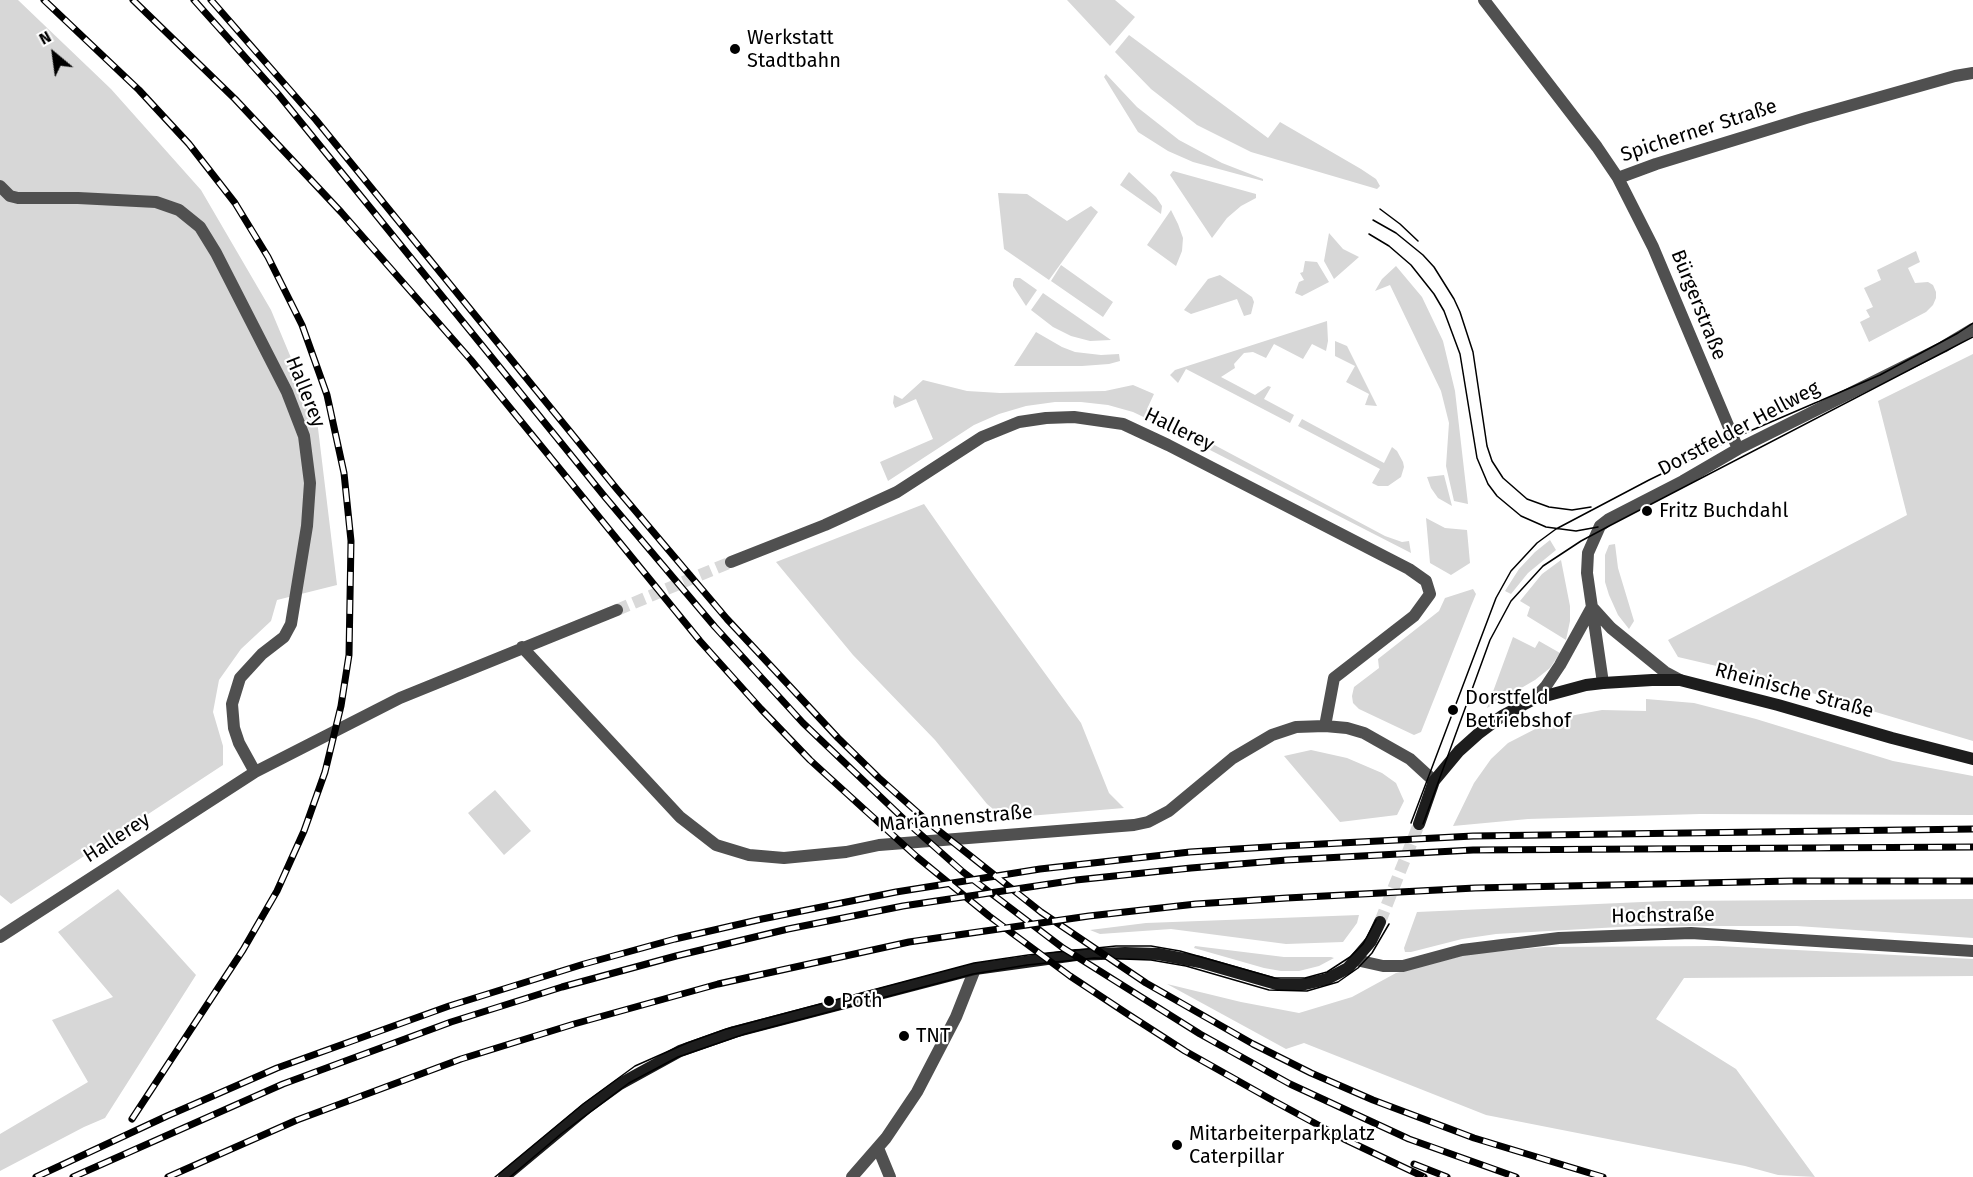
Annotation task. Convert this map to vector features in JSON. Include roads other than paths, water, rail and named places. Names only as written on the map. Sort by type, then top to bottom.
[{"type":"main road","name":"Rheinische Straße","points":[[1603,683],[1680,680],[1973,759]]},
{"type":"main road","points":[[1419,824],[1434,781],[1459,751],[1478,734],[1502,716],[1534,699],[1577,687],[1603,683]]},
{"type":"main road","points":[[504,1177],[620,1084],[680,1051],[734,1032],[975,969],[1076,955],[1147,954],[1200,962],[1280,985],[1316,983],[1348,968],[1371,941],[1380,922]]},
{"type":"street","name":"Spicherner Straße","points":[[1484,0],[1597,147],[1618,178],[1806,118],[1973,73]]},
{"type":"street","name":"Bürgerstraße","points":[[1618,178],[1653,247],[1737,449]]},
{"type":"street","name":"Hallerey","points":[[0,186],[10,196],[18,198],[156,202],[179,210],[200,227],[216,253],[287,392],[304,436],[310,483],[308,515],[291,624],[284,637],[262,654],[240,678],[232,704],[234,728],[239,743],[255,772]]},
{"type":"street","name":"Dorstfelder Hellweg","points":[[1603,683],[1587,573],[1588,553],[1600,526],[1737,449],[1943,347],[1973,329]]},
{"type":"street","name":"Hallerey","points":[[731,562],[825,525],[897,492],[982,437],[1019,422],[1074,417],[1123,424],[1399,564],[1426,581],[1430,594],[1414,616],[1334,678],[1324,726]]},
{"type":"street","points":[[1534,699],[1560,665],[1592,608],[1665,672],[1680,680]]},
{"type":"street","name":"Hallerey","points":[[0,937],[255,772],[400,698],[617,610]]},
{"type":"street","name":"Mariannenstraße","points":[[522,647],[680,817],[716,845],[749,855],[784,858],[846,852],[879,845],[1148,822],[1169,811],[1233,758],[1272,735],[1296,727],[1347,728],[1379,740],[1410,759],[1434,781]]},
{"type":"street","name":"Hochstraße","points":[[1356,960],[1383,966],[1403,966],[1462,950],[1559,938],[1691,933],[1973,951]]},
{"type":"street","points":[[852,1177],[878,1148],[917,1092],[956,1017],[975,969]]},
{"type":"street","points":[[878,1148],[890,1177]]},
{"type":"tunnel","points":[[617,610],[731,562]]},
{"type":"tunnel","points":[[1380,922],[1419,824]]},
{"type":"tram line","points":[[1380,209],[1418,241]]},
{"type":"tram line","points":[[1373,220],[1396,233],[1423,255],[1434,267],[1454,299],[1473,352],[1487,446],[1492,461],[1503,478],[1527,499],[1549,507],[1572,510],[1591,507]]},
{"type":"tram line","points":[[1369,234],[1389,246],[1411,265],[1444,311],[1460,354],[1477,458],[1488,484],[1497,496],[1521,516],[1546,527],[1576,531],[1598,527]]},
{"type":"tram line","points":[[1411,823],[1496,598],[1511,571],[1537,543],[1556,529],[1649,480],[1743,434],[1880,375],[1973,323]]},
{"type":"tram line","points":[[1423,824],[1490,640],[1511,601],[1543,566],[1611,525],[1973,337]]},
{"type":"tram line","points":[[495,1177],[583,1104],[635,1066],[726,1029],[974,963],[1116,946],[1151,946],[1180,951],[1275,978],[1305,978],[1327,972],[1350,957],[1363,944],[1376,920]]},
{"type":"tram line","points":[[510,1177],[561,1134],[629,1083],[678,1057],[745,1034],[973,974],[1027,965],[1094,958],[1151,960],[1186,966],[1269,990],[1307,991],[1338,982],[1358,968],[1372,953],[1389,924]]},
{"type":"railway","points":[[44,0],[139,90],[189,144],[235,203],[268,257],[302,325],[327,395],[344,473],[351,541],[349,655],[341,706],[325,772],[304,831],[277,891],[243,950],[132,1119]]},
{"type":"railway","points":[[133,0],[235,99],[341,212],[471,360],[700,641],[810,760],[917,857],[989,916],[1070,976],[1185,1051],[1344,1139],[1424,1177]]},
{"type":"railway","points":[[194,0],[278,94],[605,497],[715,627],[803,723],[910,825],[963,872],[1063,948],[1200,1034],[1290,1084],[1409,1139],[1516,1177]]},
{"type":"railway","points":[[211,0],[316,120],[616,488],[727,619],[838,738],[934,827],[1041,912],[1146,983],[1253,1044],[1373,1100],[1474,1138],[1603,1177]]},
{"type":"railway","points":[[36,1177],[277,1068],[449,1006],[584,964],[675,939],[896,892],[1040,869],[1190,852],[1284,846],[1473,836],[1973,829]]},
{"type":"railway","points":[[73,1177],[283,1084],[451,1022],[562,987],[676,956],[788,929],[903,906],[1076,880],[1287,860],[1473,850],[1973,847]]},
{"type":"railway","points":[[168,1177],[297,1120],[461,1059],[574,1024],[718,984],[909,942],[1089,916],[1196,904],[1287,898],[1475,888],[1791,881],[1973,881]]},
{"type":"railway","points":[[1414,1164],[1447,1177]]},
{"type":"place","name":"Werkstatt Stadtbahn","points":[[735,49]]},
{"type":"place","name":"Fritz Buchdahl","points":[[1647,511]]},
{"type":"place","name":"Dorstfeld Betriebshof","points":[[1453,710]]},
{"type":"place","name":"Poth","points":[[829,1001]]},
{"type":"place","name":"TNT","points":[[904,1036]]},
{"type":"place","name":"Mitarbeiterparkplatz Caterpillar","points":[[1177,1145]]}]
